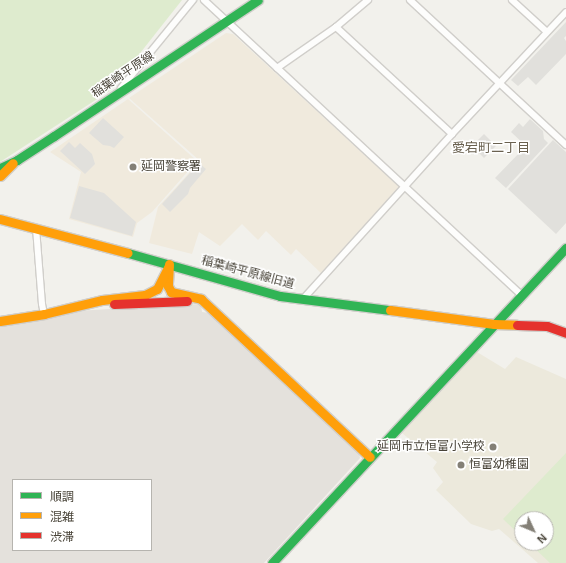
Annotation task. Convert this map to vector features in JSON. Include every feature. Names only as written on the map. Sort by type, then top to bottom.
[{"type":"street","points":[[117,94],[193,0]]},
{"type":"street","points":[[204,0],[522,295]]},
{"type":"street","name":"稲葉崎平原線","points":[[0,168],[16,160],[258,0]]},
{"type":"street","points":[[277,68],[336,27],[368,0]]},
{"type":"street","points":[[410,0],[500,82],[566,145]]},
{"type":"street","points":[[512,0],[547,32]]},
{"type":"street","points":[[303,299],[452,134],[566,12]]},
{"type":"street","points":[[336,27],[452,134]]},
{"type":"street","points":[[0,176],[16,160]]},
{"type":"street","name":"稲葉崎平原線旧道","points":[[0,219],[169,264],[280,296],[494,324],[547,326],[566,333]]},
{"type":"street","points":[[36,228],[44,314]]},
{"type":"street","points":[[272,563],[566,248]]},
{"type":"street","points":[[150,302],[158,299],[168,286],[169,264]]},
{"type":"street","points":[[0,321],[44,314],[102,300],[145,295],[153,292],[169,264]]},
{"type":"street","points":[[168,286],[174,294],[197,297],[203,301],[370,457]]},
{"type":"street","points":[[85,304],[203,301]]},
{"type":"shaded area","points":[[566,22],[566,36],[564,38],[566,41],[566,54],[536,85],[528,77],[518,86],[511,80]]},
{"type":"shaded area","points":[[226,33],[233,34],[398,186],[397,192],[323,275],[296,249],[291,255],[266,231],[258,240],[242,224],[220,246],[199,232],[192,254],[149,243],[158,207],[200,161],[129,98]]},
{"type":"shaded area","name":"延岡警察署","points":[[128,99],[197,161],[152,212],[137,223],[133,237],[69,219],[81,172],[50,152]]},
{"type":"shaded area","points":[[103,118],[124,137],[114,148],[103,145],[89,133]]},
{"type":"shaded area","points":[[530,119],[543,131],[544,139],[548,143],[506,188],[495,178],[526,146],[511,132],[519,123],[523,127]]},
{"type":"shaded area","points":[[484,134],[496,146],[484,158],[472,146]]},
{"type":"shaded area","points":[[553,140],[566,152],[566,223],[556,234],[508,189]]},
{"type":"shaded area","points":[[69,142],[75,148],[80,143],[92,154],[95,164],[85,174],[60,151]]},
{"type":"shaded area","points":[[199,163],[206,169],[190,188],[188,194],[170,212],[162,204]]},
{"type":"shaded area","points":[[79,186],[104,193],[136,222],[132,236],[70,218]]},
{"type":"shaded area","points":[[201,304],[202,312],[209,313],[359,454],[360,458],[264,563],[0,563],[0,325],[75,311]]},
{"type":"shaded area","name":"延岡市立恒富小学校","points":[[477,352],[505,369],[516,357],[566,379],[566,563],[538,563],[524,551],[554,551],[554,511],[514,511],[514,542],[499,529],[492,531],[471,524],[436,490],[443,482],[433,468],[437,462],[402,433]]},
{"type":"green space","points":[[0,0],[182,0],[111,90],[0,162]]},
{"type":"green space","points":[[566,453],[566,563],[550,563],[537,551],[554,551],[554,511],[514,511],[514,529],[503,519]]},
{"type":"traffic: fast","points":[[0,168],[17,160],[54,136],[258,0]]},
{"type":"traffic: fast","points":[[272,563],[566,248]]},
{"type":"traffic: fast","points":[[128,253],[280,296],[390,310]]},
{"type":"traffic: slow","points":[[0,176],[13,163]]},
{"type":"traffic: slow","points":[[0,219],[128,253]]},
{"type":"traffic: slow","points":[[169,264],[168,286],[171,292],[201,299],[370,457]]},
{"type":"traffic: slow","points":[[0,321],[44,314],[102,300],[145,295],[157,289],[168,267]]},
{"type":"traffic: slow","points":[[390,310],[494,324],[517,325]]},
{"type":"traffic: jam","points":[[114,304],[187,301]]},
{"type":"traffic: jam","points":[[517,325],[547,326],[566,333]]},
{"type":"place","name":"延岡警察署","points":[[133,167]]},
{"type":"place","name":"延岡市立恒富小学校","points":[[493,447]]},
{"type":"place","name":"恒富幼稚園","points":[[461,465]]},
{"type":"district","name":"愛宕町二丁目","points":[[491,148]]}]
